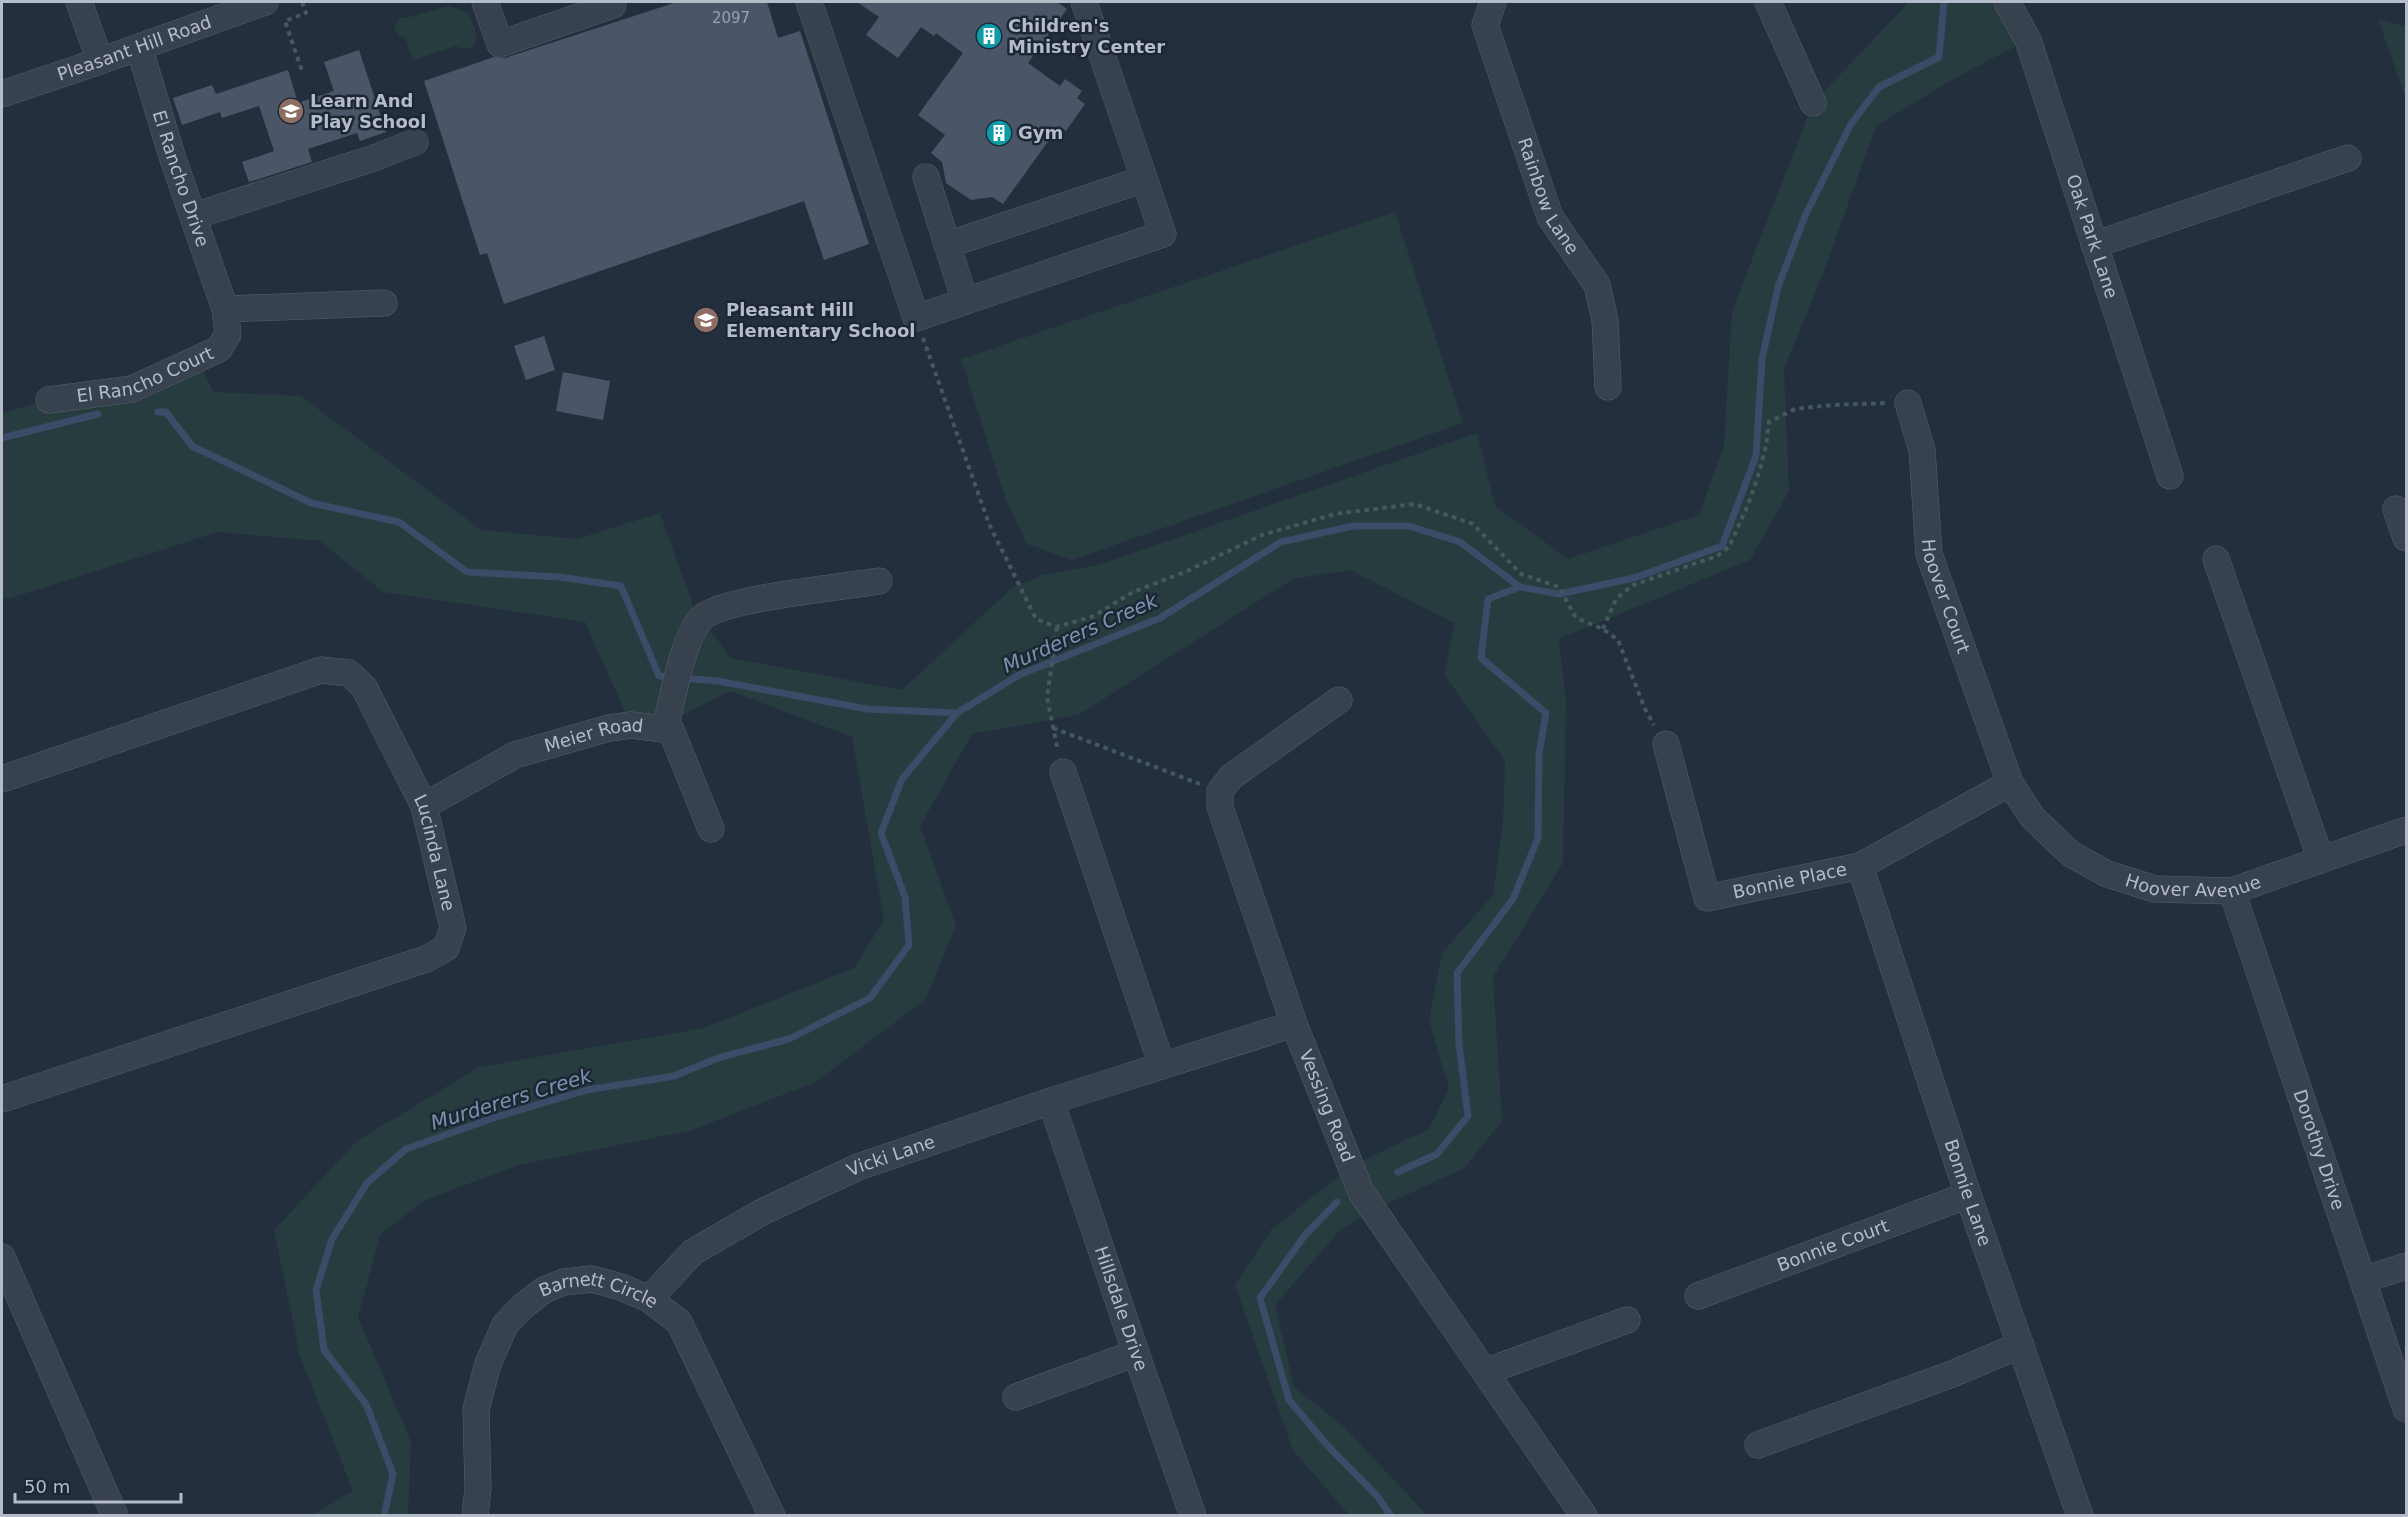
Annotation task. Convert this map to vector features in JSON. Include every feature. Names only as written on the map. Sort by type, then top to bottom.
[{"type":"street","points":[[80,2],[99,61]]},
{"type":"street","name":"Pleasant Hill Road","points":[[2,94],[265,2]]},
{"type":"street","points":[[485,2],[500,44],[614,5],[612,2]]},
{"type":"street","points":[[809,2],[916,318],[1163,234],[1084,2]]},
{"type":"street","name":"Rainbow Lane","points":[[1493,2],[1485,25],[1550,218],[1597,285],[1605,320],[1608,387]]},
{"type":"street","points":[[1768,2],[1813,103]]},
{"type":"street","name":"Oak Park Lane","points":[[2007,2],[2028,40],[2170,476]]},
{"type":"street","name":"El Rancho Drive","points":[[139,47],[172,156],[225,309]]},
{"type":"street","points":[[194,216],[371,159],[415,142]]},
{"type":"street","points":[[2094,245],[2348,158]]},
{"type":"street","points":[[926,177],[965,301]]},
{"type":"street","points":[[947,245],[1144,179]]},
{"type":"street","points":[[225,309],[384,303]]},
{"type":"street","name":"El Rancho Court","points":[[50,400],[132,389],[219,349],[228,334],[225,309]]},
{"type":"street","name":"Hoover Court","points":[[1908,403],[1922,450],[1929,554],[2010,783]]},
{"type":"street","points":[[2396,509],[2406,537]]},
{"type":"street","points":[[2216,559],[2321,860]]},
{"type":"street","points":[[665,729],[692,632],[703,616],[728,605],[879,581]]},
{"type":"street","name":"Lucinda Lane","points":[[2,779],[321,670],[349,673],[364,687],[424,806],[453,928],[446,948],[426,959],[2,1099]]},
{"type":"street","points":[[1220,791],[1231,777],[1339,700]]},
{"type":"street","name":"Meier Road","points":[[424,806],[515,755],[609,728],[631,725],[671,730],[711,829]]},
{"type":"street","name":"Bonnie Place","points":[[1666,744],[1707,898],[1860,866],[2010,783]]},
{"type":"street","points":[[1064,772],[1162,1066]]},
{"type":"street","name":"Hoover Avenue","points":[[2010,783],[2032,818],[2071,854],[2107,874],[2155,889],[2232,891],[2406,830]]},
{"type":"street","name":"Vessing Road","points":[[1220,791],[1220,807],[1294,1024],[1361,1192],[1584,1515]]},
{"type":"street","name":"Bonnie Lane","points":[[1860,866],[1968,1195],[2080,1515]]},
{"type":"street","name":"Dorothy Drive","points":[[2232,891],[2406,1409]]},
{"type":"street","name":"Vicki Lane","points":[[649,1299],[693,1252],[764,1210],[858,1167],[1051,1101],[1294,1024]]},
{"type":"street","name":"Hillsdale Drive","points":[[1051,1101],[1193,1515]]},
{"type":"street","name":"Bonnie Court","points":[[1698,1296],[1968,1195]]},
{"type":"street","points":[[2,1257],[114,1515]]},
{"type":"street","points":[[2363,1280],[2406,1266]]},
{"type":"street","name":"Barnett Circle","points":[[475,1515],[478,1489],[476,1409],[488,1364],[505,1325],[522,1307],[544,1290],[564,1282],[592,1279],[621,1287],[649,1299],[679,1323],[772,1515]]},
{"type":"street","points":[[1485,1372],[1627,1320]]},
{"type":"street","points":[[1758,1445],[1952,1374],[2021,1345]]},
{"type":"street","points":[[1016,1397],[1136,1353]]},
{"type":"path","points":[[302,2],[306,13],[285,21],[302,71]]},
{"type":"path","points":[[916,318],[989,524],[1036,619],[1057,627],[1094,616],[1133,592],[1185,572],[1262,535],[1335,514],[1415,504],[1473,524],[1521,574],[1559,587],[1576,618],[1603,629],[1618,640],[1645,709]]},
{"type":"path","points":[[1603,629],[1616,599],[1633,585],[1717,556],[1729,547],[1758,476],[1766,446],[1769,422],[1796,409],[1832,405],[1908,403]]},
{"type":"path","points":[[1057,627],[1047,699],[1064,772]]},
{"type":"path","points":[[1053,728],[1220,791]]},
{"type":"green space","points":[[1909,2],[2007,2],[2028,40],[1955,78],[1876,126],[1821,279],[1784,368],[1789,491],[1750,560],[1559,639],[1566,702],[1563,863],[1493,977],[1502,1121],[1464,1168],[1374,1210],[1340,1230],[1275,1305],[1294,1387],[1343,1426],[1427,1515],[1349,1515],[1293,1450],[1235,1285],[1271,1230],[1351,1166],[1429,1129],[1449,1088],[1429,1021],[1442,953],[1493,895],[1503,823],[1505,761],[1444,674],[1455,623],[1350,570],[1293,579],[1078,715],[972,734],[920,826],[956,926],[925,1000],[816,1082],[692,1130],[519,1165],[425,1200],[380,1235],[358,1317],[411,1442],[408,1515],[310,1516],[353,1491],[300,1356],[274,1230],[357,1141],[479,1067],[704,1028],[854,968],[884,920],[852,737],[730,691],[673,720],[631,725],[585,622],[383,592],[320,541],[218,532],[8,599],[2,597],[2,413],[198,359],[213,392],[301,396],[481,530],[577,539],[660,513],[694,608],[731,658],[902,690],[1012,588],[1042,575],[1099,565],[1477,433],[1495,506],[1568,559],[1699,515],[1724,445],[1732,311],[1813,103]]},
{"type":"green space","points":[[448,6],[469,13],[477,37],[474,46],[464,49],[455,46],[413,60],[405,37],[399,36],[394,27],[400,18]]},
{"type":"green space","points":[[2378,19],[2406,27],[2406,99]]},
{"type":"green space","points":[[1395,212],[1463,423],[1072,560],[1027,544],[1007,503],[961,359]]},
{"type":"building","points":[[677,2],[767,2],[778,38],[800,31],[869,244],[824,260],[804,201],[504,304],[487,253],[480,255],[424,81],[494,57],[505,58]]},
{"type":"building","points":[[857,2],[1057,2],[1067,9],[1028,63],[1060,86],[1065,79],[1082,91],[1077,98],[1085,104],[1066,131],[1059,126],[1003,204],[992,197],[971,200],[946,183],[942,162],[931,153],[945,135],[918,115],[963,53],[936,33],[934,36],[921,27],[898,58],[866,35],[879,17]]},
{"type":"building","points":[[359,50],[386,132],[360,141],[357,133],[308,149],[312,162],[249,182],[242,162],[274,151],[259,106],[222,118],[220,112],[182,125],[173,98],[212,85],[216,94],[288,70],[298,103],[334,91],[324,62]]},
{"type":"building","points":[[544,336],[555,370],[526,380],[514,346]]},
{"type":"building","points":[[563,372],[610,381],[603,420],[556,411]]},
{"type":"waterway","name":"Murderers Creek","points":[[384,1516],[393,1474],[366,1404],[324,1350],[316,1290],[332,1239],[367,1183],[406,1149],[496,1117],[587,1090],[674,1076],[718,1058],[789,1039],[870,998],[909,945],[905,897],[881,833],[902,779],[957,713],[1019,675],[1160,618],[1281,542],[1353,526],[1409,526],[1460,542],[1520,587],[1559,594],[1634,578],[1722,546],[1756,456],[1762,359],[1778,287],[1805,216],[1851,124],[1879,87],[1939,57],[1944,2]]},
{"type":"waterway","points":[[158,412],[166,412],[192,446],[311,503],[399,522],[467,572],[560,577],[621,586],[659,676],[671,677]]},
{"type":"waterway","points":[[2,438],[98,414]]},
{"type":"waterway","points":[[1398,1172],[1437,1154],[1468,1116],[1459,1044],[1457,973],[1513,899],[1538,838],[1539,754],[1546,713],[1481,658],[1488,599],[1520,587]]},
{"type":"waterway","points":[[682,678],[718,681],[867,709],[957,713]]},
{"type":"waterway","points":[[1337,1202],[1305,1235],[1260,1298],[1289,1400],[1327,1445],[1377,1496],[1391,1516]]},
{"type":"place","name":"Children's Ministry Center","points":[[989,36]]},
{"type":"place","name":"Learn And Play School","points":[[291,111]]},
{"type":"place","name":"Gym","points":[[999,133]]},
{"type":"place","name":"Pleasant Hill Elementary School","points":[[706,320]]}]
